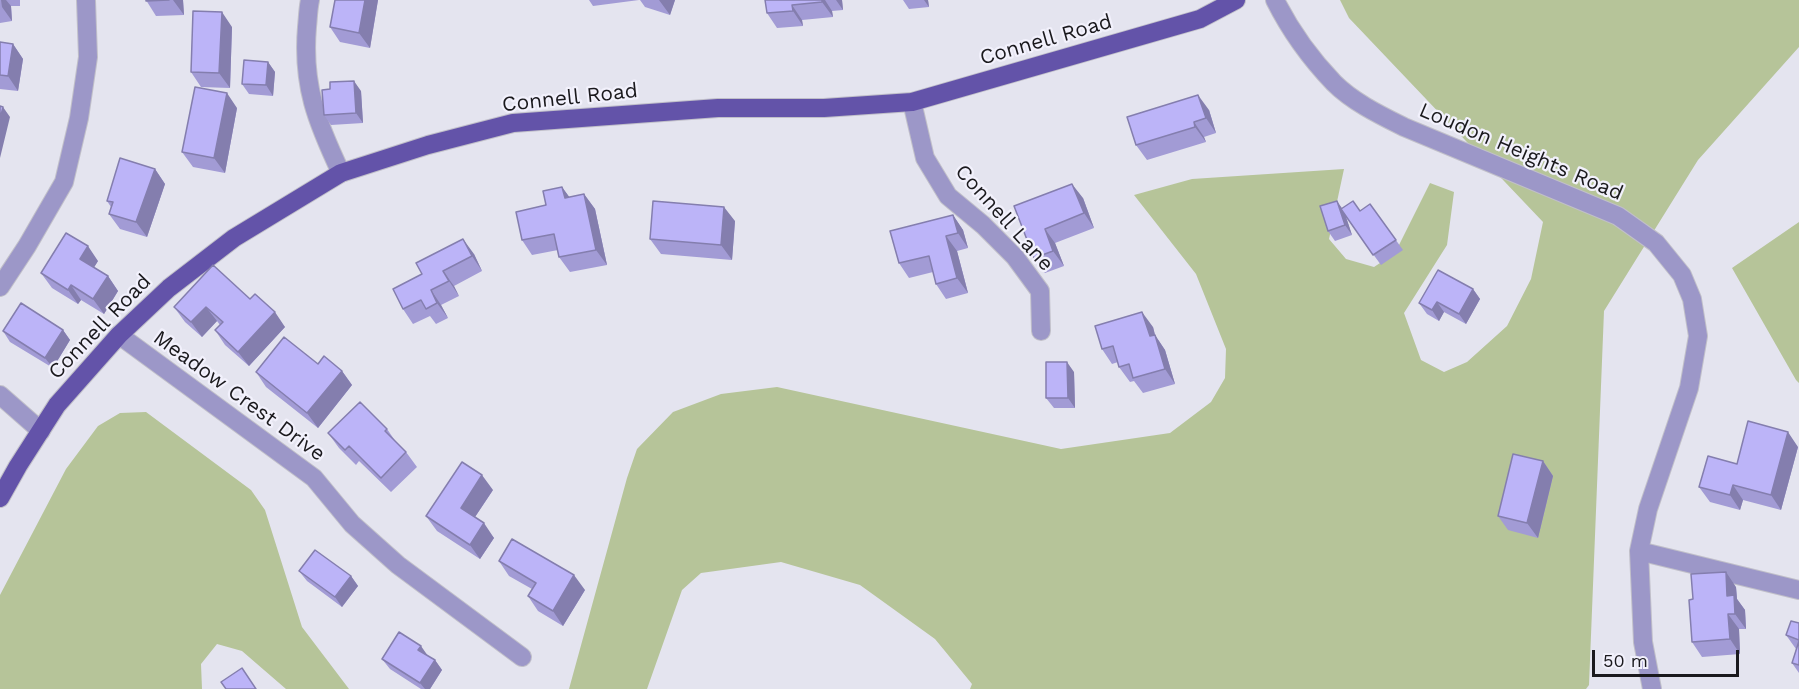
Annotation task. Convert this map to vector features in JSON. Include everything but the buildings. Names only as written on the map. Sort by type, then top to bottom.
[{"type":"main road","name":"Connell Road","points":[[0,498],[57,405],[118,335],[169,288],[234,238],[341,173],[428,144],[513,123],[718,108],[824,108],[912,102],[1200,19],[1236,0]]},
{"type":"street","points":[[0,287],[64,182],[80,118],[88,57],[86,0]]},
{"type":"street","points":[[310,0],[305,50],[310,96],[323,135],[341,173]]},
{"type":"street","name":"Loudon Heights Road","points":[[1275,0],[1290,29],[1335,84],[1375,113],[1618,216],[1656,243],[1682,275],[1692,299],[1698,336],[1689,388],[1648,509],[1639,551],[1643,642],[1652,689]]},
{"type":"street","name":"Connell Lane","points":[[912,102],[925,158],[948,196],[983,225],[1015,257],[1040,291],[1041,331]]},
{"type":"street","name":"Meadow Crest Drive","points":[[118,335],[314,478],[352,524],[398,565],[522,657]]},
{"type":"street","points":[[0,395],[41,431]]},
{"type":"street","points":[[1639,551],[1799,590]]},
{"type":"green space","points":[[1340,0],[1799,0],[1799,47],[1698,160],[1604,311],[1589,685],[1586,689],[970,689],[972,684],[935,639],[860,585],[781,562],[701,573],[682,590],[647,689],[569,689],[637,449],[673,412],[721,394],[777,387],[1061,449],[1170,433],[1211,402],[1225,378],[1226,349],[1196,274],[1134,195],[1192,179],[1344,169],[1329,239],[1346,259],[1374,267],[1395,253],[1430,183],[1454,192],[1447,245],[1404,313],[1421,360],[1444,372],[1467,362],[1507,326],[1531,279],[1543,222],[1349,18]]},
{"type":"green space","points":[[1799,222],[1799,383],[1732,268]]},
{"type":"green space","points":[[146,412],[251,490],[265,510],[302,627],[349,689],[286,689],[242,651],[217,644],[201,664],[202,689],[0,689],[0,595],[66,469],[98,426],[120,413]]}]
